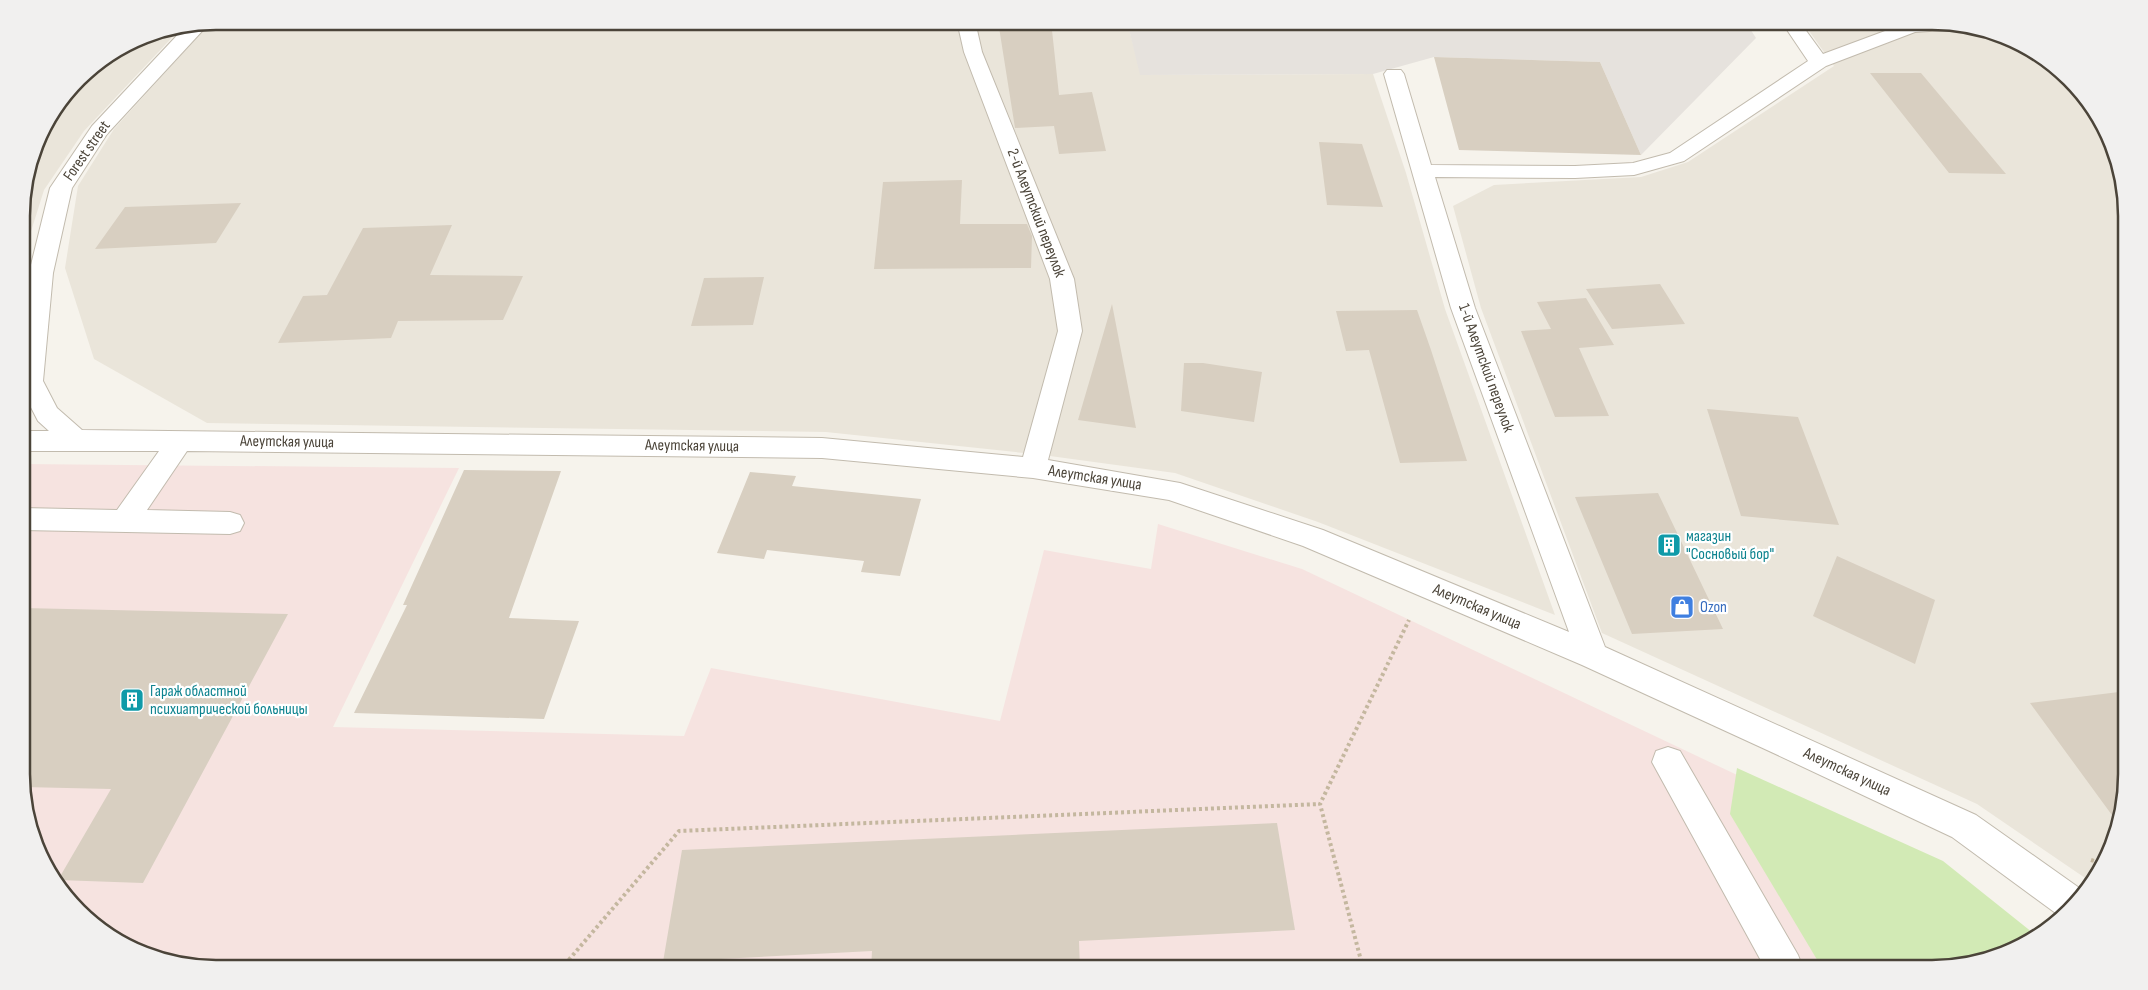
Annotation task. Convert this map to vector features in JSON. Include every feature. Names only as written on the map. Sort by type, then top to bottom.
[{"type":"street","name":"2-й Алеутский переулок","points":[[968,30],[973,52],[1062,279],[1070,331],[1033,468]]},
{"type":"street","points":[[1797,30],[1820,62]]},
{"type":"street","points":[[1424,172],[1634,169],[1677,157],[1820,62],[1904,30]]},
{"type":"street","name":"Forest street","points":[[76,440],[47,414],[30,382],[41,273],[61,188],[99,130],[190,32]]},
{"type":"street","name":"1-й Алеутский переулок","points":[[1394,74],[1463,308],[1593,656]]},
{"type":"street","name":"Алеутская улица","points":[[30,442],[180,440],[822,448],[1033,468],[1170,490],[1313,538],[1593,656],[1964,826],[2068,902]]},
{"type":"street","points":[[124,521],[180,440]]},
{"type":"street","points":[[30,519],[230,523]]},
{"type":"street","points":[[1668,762],[1780,960]]},
{"type":"path","points":[[1361,960],[1320,804],[1426,586]]},
{"type":"path","points":[[569,960],[679,831],[1320,804]]},
{"type":"shaded area","points":[[204,30],[962,30],[1055,279],[1061,330],[1024,453],[826,432],[207,423],[94,359],[65,268],[78,186],[114,129]]},
{"type":"shaded area","points":[[975,30],[1129,30],[1141,75],[1373,74],[1406,173],[1445,309],[1555,615],[1318,522],[1175,473],[1050,456],[1078,333],[979,52]]},
{"type":"shaded area","points":[[1129,30],[1751,30],[1756,38],[1641,155],[1600,62],[1434,57],[1373,74],[1140,75]]},
{"type":"shaded area","points":[[1808,30],[1944,30],[1980,36],[2003,44],[2045,68],[2072,93],[2087,113],[2099,134],[2112,168],[2118,204],[2118,786],[2108,834],[2099,856],[2086,879],[1977,804],[1602,633],[1481,308],[1453,206],[1494,185],[1641,177],[1688,162],[1834,66]]},
{"type":"shaded area","points":[[174,35],[84,131],[44,190],[30,235],[30,204],[36,168],[49,134],[68,103],[84,84],[113,61],[145,44]]},
{"type":"shaded area","points":[[30,464],[459,468],[333,727],[684,736],[711,668],[1000,721],[1044,550],[1151,569],[1158,524],[1302,569],[1942,872],[1989,951],[1944,960],[204,960],[168,954],[145,946],[123,935],[103,922],[84,906],[68,887],[55,867],[44,845],[36,822],[30,786]]},
{"type":"green space","points":[[1737,768],[1943,861],[2031,931],[2003,946],[1980,954],[1944,960],[1817,960],[1730,814]]},
{"type":"building","points":[[999,30],[1052,30],[1059,95],[1092,92],[1106,151],[1059,154],[1054,126],[1015,128]]},
{"type":"building","points":[[1434,57],[1600,62],[1641,155],[1459,150]]},
{"type":"building","points":[[1870,73],[1921,73],[2006,174],[1949,173]]},
{"type":"building","points":[[1319,142],[1362,144],[1383,207],[1327,205]]},
{"type":"building","points":[[962,180],[960,224],[1027,224],[1032,236],[1031,268],[874,269],[883,182]]},
{"type":"building","points":[[241,203],[216,243],[95,249],[125,207]]},
{"type":"building","points":[[452,225],[430,275],[523,276],[503,320],[398,321],[391,338],[278,343],[303,296],[327,295],[363,228]]},
{"type":"building","points":[[764,277],[753,325],[691,326],[704,278]]},
{"type":"building","points":[[1660,284],[1685,324],[1612,329],[1586,289]]},
{"type":"building","points":[[1586,298],[1614,345],[1579,348],[1609,416],[1555,417],[1521,331],[1551,329],[1537,302]]},
{"type":"building","points":[[1112,304],[1136,428],[1078,420]]},
{"type":"building","points":[[1417,310],[1467,461],[1400,463],[1369,350],[1346,351],[1336,311]]},
{"type":"building","points":[[1184,363],[1203,363],[1262,372],[1254,422],[1181,411]]},
{"type":"building","points":[[1707,409],[1798,417],[1839,525],[1741,516]]},
{"type":"building","points":[[464,470],[561,471],[509,618],[579,621],[544,719],[354,713],[407,605],[403,605]]},
{"type":"building","points":[[750,472],[796,476],[792,486],[921,499],[900,576],[861,572],[864,561],[767,550],[764,559],[717,553]]},
{"type":"building","name":"магазин \"Сосновый бор\"","points":[[1658,493],[1723,629],[1632,634],[1575,497]]},
{"type":"building","points":[[1837,556],[1935,600],[1915,664],[1813,616]]},
{"type":"building","name":"Гараж областной психиатрической больницы","points":[[30,608],[288,614],[143,883],[63,880],[60,876],[111,789],[30,787]]},
{"type":"building","points":[[2118,692],[2118,786],[2113,816],[2030,703]]},
{"type":"building","points":[[1277,823],[1295,930],[1079,941],[1080,960],[872,960],[872,951],[701,960],[663,960],[682,850]]},
{"type":"place","name":"магазин \"Сосновый бор\"","points":[[1669,545]]},
{"type":"place","name":"Ozon","points":[[1682,607]]},
{"type":"place","name":"Гараж областной психиатрической больницы","points":[[132,700]]}]
